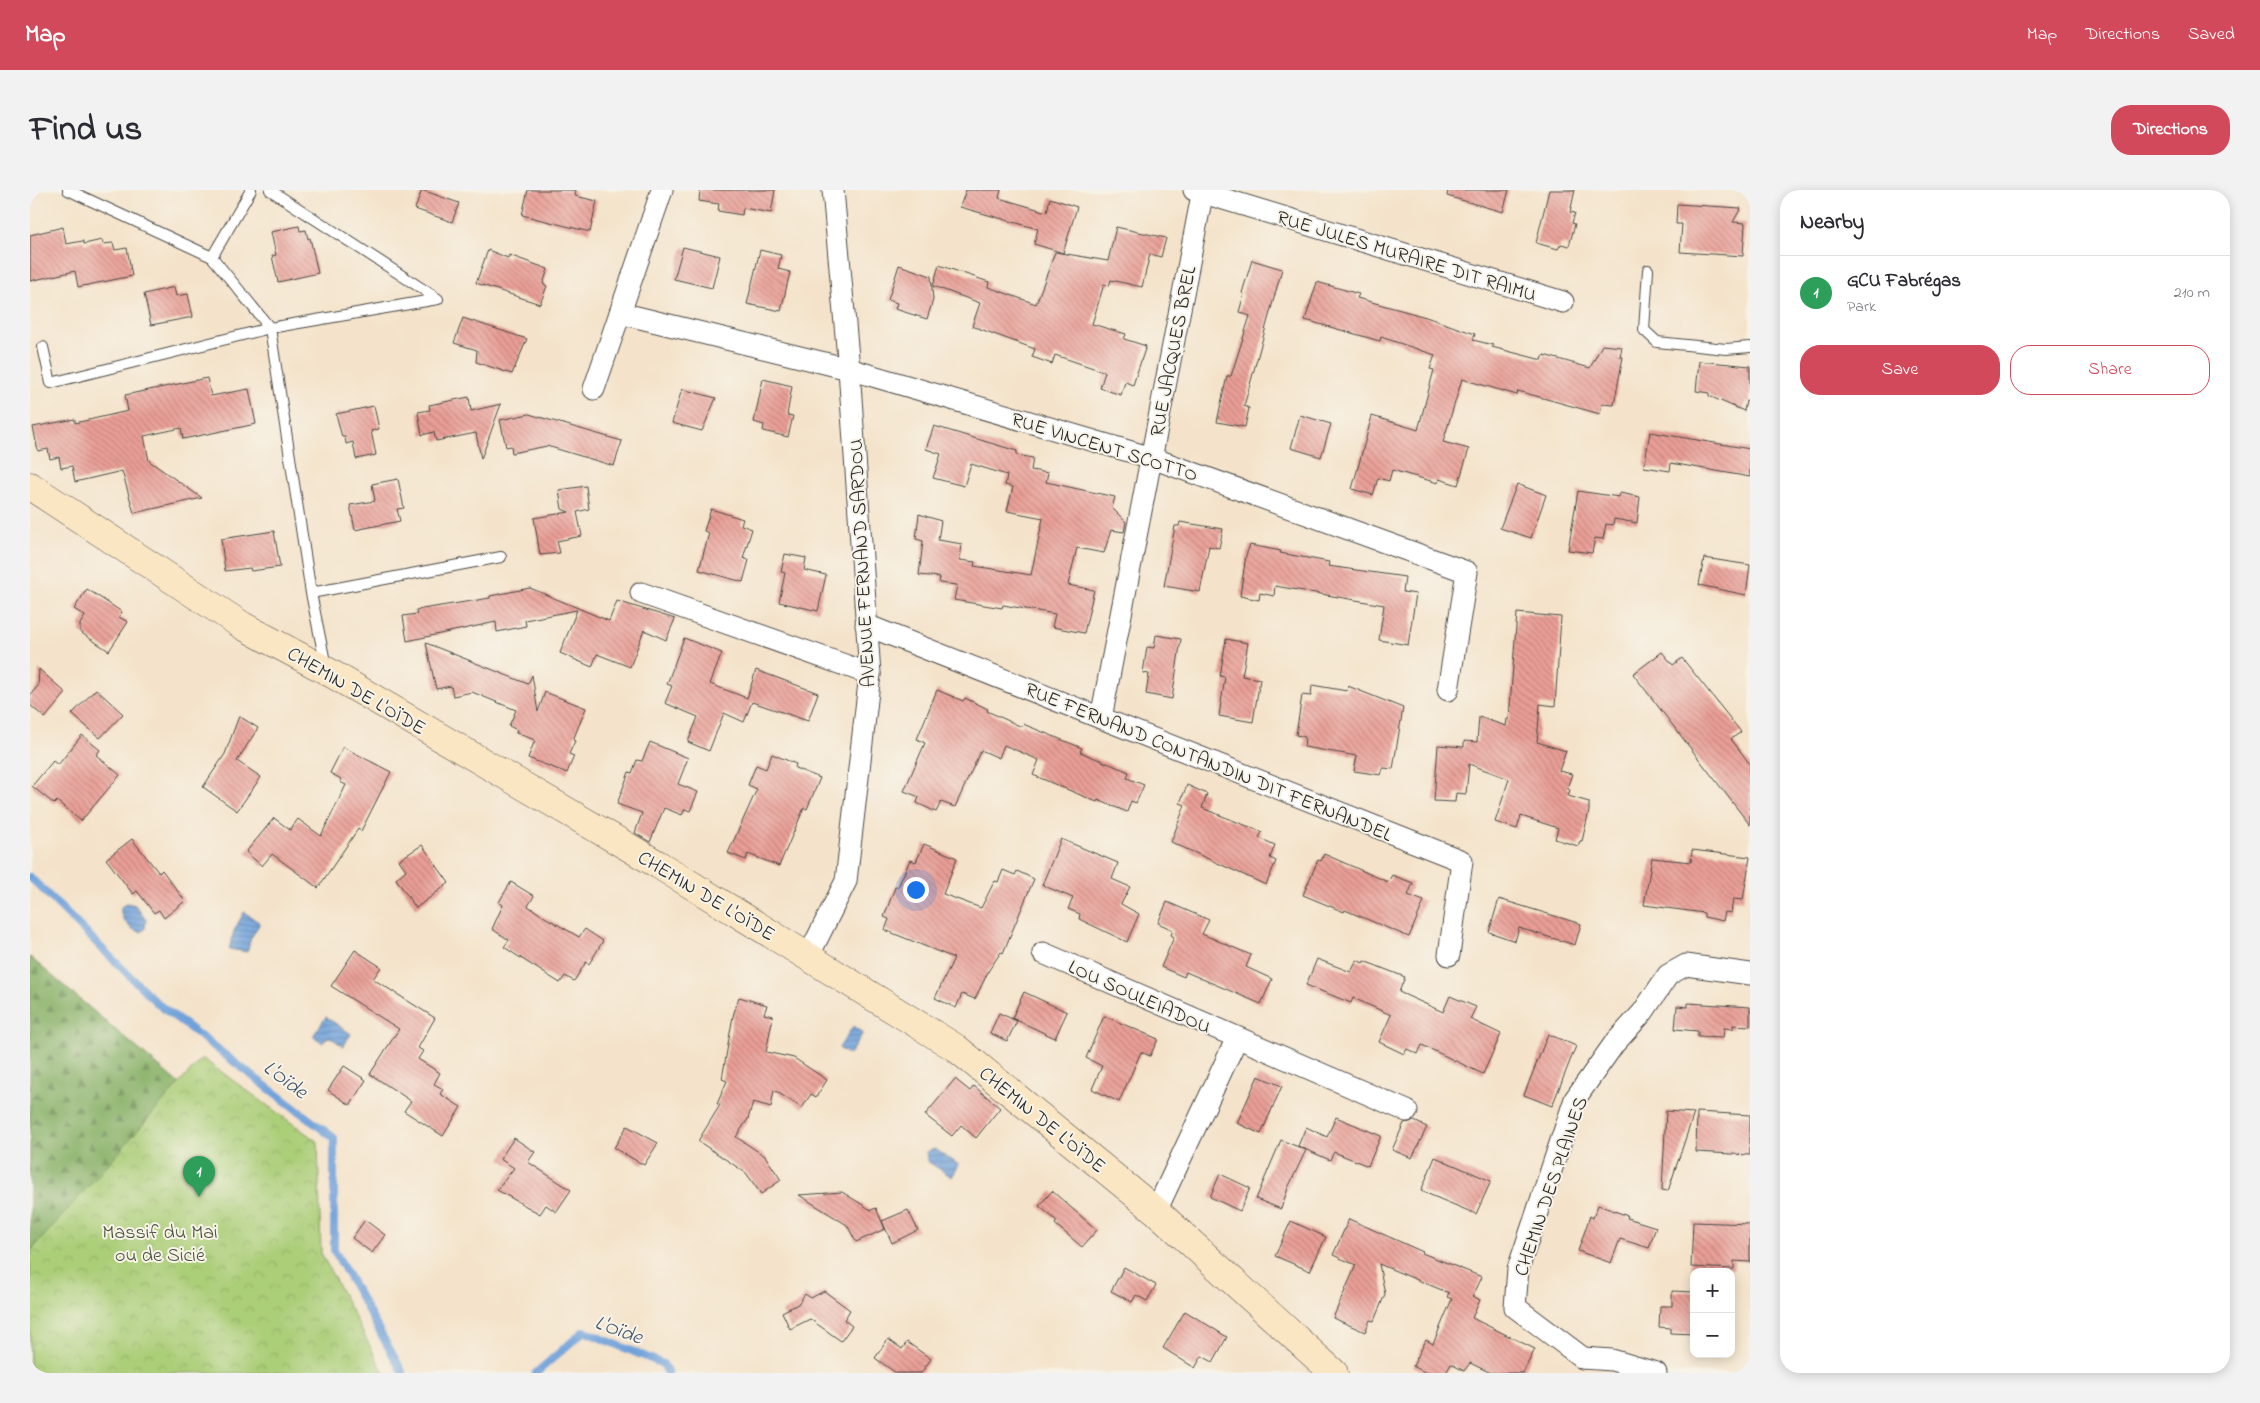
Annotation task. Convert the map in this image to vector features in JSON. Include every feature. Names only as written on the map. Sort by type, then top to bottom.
[{"type":"street","points":[[594,389],[662,190]]},
{"type":"street","name":"AVENUE FERNAND SARDOU","points":[[808,957],[846,881],[870,674],[850,369],[833,190]]},
{"type":"street","name":"RUE JULES MURAIRE DIT RAIMU","points":[[1200,191],[1563,302]]},
{"type":"street","name":"RUE JACQUES BREL","points":[[1101,718],[1152,458],[1200,191]]},
{"type":"street","name":"RUE VINCENT SCOTTO","points":[[620,313],[850,369],[1152,458],[1467,572],[1448,690]]},
{"type":"street","name":"CHEMIN DE L'OÏDE","points":[[30,486],[243,626],[327,672],[659,865],[956,1048],[1156,1211],[1334,1373]]},
{"type":"street","points":[[641,593],[870,674]]},
{"type":"street","name":"RUE FERNAND CONTANDIN DIT FERNANDEL","points":[[866,626],[1462,861],[1449,955]]},
{"type":"street","name":"LOU SOULEIADOU","points":[[1043,953],[1407,1111]]},
{"type":"street","name":"CHEMIN DES PLAINES","points":[[1579,1366],[1515,1307],[1518,1269],[1575,1099],[1614,1044],[1643,1012],[1668,975],[1686,965],[1750,974]]},
{"type":"street","name":"LOU SOULEIADOU","points":[[1156,1211],[1237,1038]]},
{"type":"street","points":[[1579,1366],[1612,1360],[1656,1373]]},
{"type":"lane","points":[[68,190],[212,257],[270,328],[311,593],[327,672]]},
{"type":"lane","points":[[212,257],[251,190]]},
{"type":"lane","points":[[43,347],[51,384],[270,328],[438,299],[270,190]]},
{"type":"lane","points":[[1648,270],[1644,330],[1657,342],[1726,349],[1750,347]]},
{"type":"lane","points":[[311,593],[501,557]]},
{"type":"green space","points":[[30,957],[269,1160],[30,1373]]},
{"type":"green space","name":"Massif du Mai ou de Sicié","points":[[202,1058],[318,1142],[321,1253],[384,1373],[30,1373],[30,1252]]},
{"type":"water","points":[[127,903],[135,905],[146,920],[145,929],[140,932],[129,926],[123,919],[121,907]]},
{"type":"water","points":[[244,912],[260,923],[251,938],[247,952],[229,949],[234,931]]},
{"type":"water","points":[[326,1017],[351,1034],[343,1046],[330,1037],[326,1038],[323,1043],[313,1036]]},
{"type":"water","points":[[853,1026],[863,1033],[849,1055],[839,1048]]},
{"type":"water","points":[[935,1149],[959,1165],[952,1177],[927,1161],[926,1152]]},
{"type":"building","points":[[422,190],[459,203],[452,222],[415,209]]},
{"type":"building","points":[[528,190],[576,190],[575,196],[597,201],[590,232],[522,215]]},
{"type":"building","points":[[700,190],[775,190],[771,213],[743,208],[742,215],[718,211],[719,204],[699,201]]},
{"type":"building","points":[[966,190],[1001,190],[999,198],[1047,212],[1050,198],[1077,207],[1063,253],[1034,244],[1038,229],[960,207]]},
{"type":"building","points":[[1448,190],[1509,190],[1503,212],[1447,196]]},
{"type":"building","points":[[1549,190],[1575,190],[1570,212],[1575,213],[1572,223],[1575,224],[1569,246],[1561,244],[1558,249],[1536,243]]},
{"type":"building","points":[[1677,204],[1741,208],[1733,222],[1745,223],[1743,256],[1680,252],[1682,224],[1676,224]]},
{"type":"building","points":[[299,226],[300,231],[306,230],[308,239],[310,238],[318,273],[278,282],[272,256],[276,255],[271,232]]},
{"type":"building","points":[[63,227],[66,244],[83,241],[84,244],[102,240],[103,244],[113,243],[115,250],[127,248],[132,276],[78,287],[75,271],[30,281],[30,235]]},
{"type":"building","points":[[1116,227],[1166,238],[1161,257],[1150,254],[1142,287],[1111,280],[1109,286],[1104,284],[1092,324],[1126,334],[1124,339],[1146,346],[1133,385],[1125,382],[1121,395],[1100,388],[1105,372],[1055,355],[1052,364],[1032,357],[1035,349],[972,326],[980,303],[933,286],[939,265],[989,282],[988,287],[1036,304],[1055,252],[1108,261]]},
{"type":"building","points":[[683,247],[720,256],[712,288],[674,279]]},
{"type":"building","points":[[488,250],[508,258],[509,255],[548,269],[543,284],[547,286],[540,304],[476,283]]},
{"type":"building","points":[[760,250],[781,255],[778,269],[790,272],[781,311],[747,304]]},
{"type":"building","points":[[1252,260],[1282,269],[1244,406],[1249,408],[1245,427],[1217,422],[1227,376],[1231,376],[1250,316],[1239,312],[1244,294],[1242,293]]},
{"type":"building","points":[[899,265],[931,276],[933,300],[927,319],[895,309],[897,303],[888,300]]},
{"type":"building","points":[[1317,282],[1359,294],[1357,298],[1426,317],[1475,334],[1473,340],[1493,345],[1492,347],[1542,360],[1544,355],[1590,368],[1602,345],[1622,347],[1620,357],[1623,357],[1614,405],[1602,404],[1600,414],[1518,391],[1517,395],[1462,379],[1443,442],[1469,449],[1458,485],[1439,479],[1438,483],[1392,470],[1389,481],[1378,478],[1373,495],[1352,489],[1372,416],[1418,430],[1434,370],[1430,369],[1435,355],[1381,337],[1380,341],[1305,320]]},
{"type":"building","points":[[174,287],[176,296],[188,294],[193,317],[151,325],[144,294]]},
{"type":"building","points":[[463,318],[527,339],[512,374],[476,362],[477,350],[454,343]]},
{"type":"building","points":[[1699,361],[1750,366],[1750,402],[1746,401],[1744,411],[1709,396],[1709,393],[1696,391]]},
{"type":"building","points":[[207,378],[211,396],[249,389],[256,424],[183,439],[181,428],[144,436],[149,461],[202,498],[134,513],[122,471],[75,482],[72,466],[61,468],[59,457],[50,459],[48,449],[38,451],[33,427],[75,419],[75,423],[128,411],[125,395]]},
{"type":"building","points":[[763,379],[792,386],[787,415],[793,416],[788,437],[763,431],[764,425],[754,422]]},
{"type":"building","points":[[682,389],[716,398],[702,431],[672,423]]},
{"type":"building","points":[[469,397],[471,411],[501,404],[481,459],[476,433],[436,441],[434,432],[422,435],[418,412],[430,410],[429,405]]},
{"type":"building","points":[[374,406],[379,429],[371,431],[376,455],[356,459],[353,442],[346,444],[345,437],[342,437],[336,414]]},
{"type":"building","points":[[529,414],[622,441],[614,466],[547,446],[512,453],[511,446],[506,447],[500,420]]},
{"type":"building","points":[[1300,415],[1331,424],[1321,457],[1291,448]]},
{"type":"building","points":[[934,426],[1017,451],[1017,455],[1033,458],[1031,470],[1048,473],[1046,482],[1115,497],[1112,508],[1126,522],[1124,532],[1111,530],[1104,553],[1077,548],[1068,585],[1094,590],[1084,633],[1052,627],[1055,614],[1003,605],[1002,608],[954,600],[957,585],[939,583],[940,577],[919,575],[923,541],[916,539],[919,514],[941,521],[938,540],[962,544],[960,560],[975,562],[974,566],[1031,575],[1043,518],[1007,511],[1013,487],[1005,485],[1007,475],[971,464],[964,486],[933,478],[941,454],[926,449]]},
{"type":"building","points":[[1650,432],[1750,449],[1750,477],[1671,463],[1670,471],[1644,467]]},
{"type":"building","points":[[398,479],[404,508],[397,509],[400,521],[355,530],[350,505],[375,501],[372,484]]},
{"type":"building","points":[[1517,484],[1546,495],[1531,538],[1500,528]]},
{"type":"building","points":[[586,486],[589,509],[577,512],[582,536],[557,541],[560,553],[540,555],[534,518],[569,512],[562,509],[559,490]]},
{"type":"building","points":[[1578,491],[1619,497],[1620,493],[1640,497],[1637,523],[1614,519],[1613,525],[1606,524],[1603,539],[1595,538],[1592,553],[1568,550]]},
{"type":"building","points":[[711,509],[743,519],[741,525],[752,529],[743,558],[749,560],[743,582],[699,570],[709,533],[704,531]]},
{"type":"building","points":[[1180,522],[1223,529],[1219,548],[1209,546],[1200,592],[1164,586],[1175,526],[1179,526]]},
{"type":"building","points":[[274,531],[280,567],[251,571],[250,568],[225,571],[221,539]]},
{"type":"building","points":[[1250,545],[1281,551],[1280,553],[1329,562],[1328,566],[1405,577],[1403,592],[1416,594],[1408,645],[1379,640],[1384,605],[1275,586],[1274,596],[1260,593],[1259,600],[1240,596],[1246,555]]},
{"type":"building","points":[[785,554],[806,558],[804,570],[826,575],[818,611],[779,602],[785,573],[781,572]]},
{"type":"building","points":[[1704,558],[1750,565],[1746,595],[1699,585]]},
{"type":"building","points":[[530,588],[609,621],[617,601],[675,619],[666,640],[644,630],[630,667],[597,654],[592,667],[560,653],[577,610],[525,620],[526,626],[497,632],[496,622],[407,641],[403,616],[417,614],[416,610],[490,598],[490,596]]},
{"type":"building","points":[[87,589],[122,612],[119,617],[128,622],[109,651],[80,632],[80,624],[85,616],[74,609]]},
{"type":"building","points":[[1517,613],[1561,617],[1555,706],[1540,704],[1537,742],[1566,751],[1559,771],[1572,774],[1567,788],[1570,790],[1568,796],[1589,802],[1589,811],[1582,841],[1580,841],[1578,846],[1555,839],[1558,828],[1521,816],[1517,829],[1495,822],[1509,779],[1469,764],[1466,794],[1456,793],[1455,802],[1434,801],[1438,745],[1464,747],[1464,741],[1477,742],[1479,717],[1506,726],[1507,719],[1509,719]]},
{"type":"building","points":[[1156,635],[1181,639],[1172,699],[1146,694],[1149,674],[1143,673],[1147,647],[1154,648]]},
{"type":"building","points":[[684,638],[722,653],[710,684],[747,698],[756,670],[818,693],[808,721],[752,702],[744,722],[724,713],[709,751],[688,742],[698,717],[665,703],[672,686],[667,684]]},
{"type":"building","points":[[1226,639],[1248,643],[1242,676],[1260,679],[1253,722],[1219,716],[1225,677],[1220,676]]},
{"type":"building","points":[[426,643],[528,684],[532,675],[538,712],[545,692],[586,708],[573,740],[575,741],[569,754],[574,756],[567,773],[528,758],[535,740],[516,733],[517,730],[509,726],[516,710],[472,692],[453,696],[451,686],[436,689]]},
{"type":"building","points":[[1662,652],[1673,665],[1682,658],[1741,732],[1731,739],[1750,764],[1750,825],[1633,674]]},
{"type":"building","points":[[39,669],[66,693],[45,718],[30,705],[30,695],[38,686]]},
{"type":"building","points":[[1312,685],[1347,691],[1348,686],[1403,708],[1393,769],[1383,768],[1381,775],[1354,771],[1357,756],[1304,747],[1305,737],[1296,735],[1302,695],[1311,696]]},
{"type":"building","points":[[96,689],[123,714],[100,738],[72,714]]},
{"type":"building","points":[[937,690],[963,701],[965,698],[988,709],[987,711],[1022,727],[1023,724],[1082,748],[1080,752],[1129,772],[1127,778],[1144,785],[1136,803],[1131,801],[1127,812],[1098,800],[1097,802],[1033,775],[1039,760],[1004,745],[999,758],[981,750],[955,807],[941,802],[936,812],[917,803],[919,797],[904,791],[925,743],[917,739]]},
{"type":"building","points":[[239,716],[258,728],[237,761],[261,777],[237,811],[203,787],[225,754]]},
{"type":"building","points":[[82,735],[100,750],[96,755],[120,775],[81,821],[57,801],[54,804],[32,786],[53,761],[58,765]]},
{"type":"building","points":[[650,742],[688,758],[678,784],[698,792],[690,811],[685,809],[682,815],[664,808],[650,842],[635,833],[642,813],[617,804],[629,772],[632,773],[637,760],[642,761]]},
{"type":"building","points":[[343,747],[391,772],[361,831],[358,829],[318,888],[272,854],[262,866],[246,852],[274,818],[290,830],[298,819],[321,836],[346,785],[340,782],[341,779],[330,773]]},
{"type":"building","points":[[772,754],[796,764],[795,768],[820,778],[807,809],[804,808],[779,866],[748,854],[746,860],[728,853],[757,789],[748,785],[756,765],[766,769]]},
{"type":"building","points":[[1187,785],[1207,794],[1202,808],[1262,832],[1259,838],[1275,845],[1270,858],[1276,861],[1266,885],[1171,842],[1185,805],[1180,803]]},
{"type":"building","points":[[132,839],[159,873],[162,870],[185,901],[164,918],[159,910],[154,913],[137,891],[133,894],[106,859]]},
{"type":"building","points":[[1061,839],[1118,863],[1112,879],[1130,887],[1121,904],[1139,914],[1127,942],[1079,919],[1080,914],[1068,909],[1073,898],[1042,885]]},
{"type":"building","points":[[924,844],[957,858],[943,894],[981,908],[995,881],[998,882],[1003,870],[1015,875],[1017,871],[1034,879],[1003,953],[1001,952],[989,970],[975,999],[962,994],[956,1008],[935,998],[954,958],[885,930],[889,919],[884,917],[895,887],[898,887],[910,860],[916,862]]},
{"type":"building","points":[[422,845],[449,883],[416,908],[396,879],[406,870],[399,860]]},
{"type":"building","points":[[1692,850],[1750,857],[1743,900],[1733,899],[1731,913],[1725,912],[1723,921],[1704,917],[1704,913],[1644,905],[1652,858],[1691,862]]},
{"type":"building","points":[[1324,854],[1388,882],[1392,875],[1413,883],[1408,895],[1424,901],[1409,937],[1345,910],[1344,912],[1303,895],[1318,860],[1321,861]]},
{"type":"building","points":[[511,882],[534,896],[528,906],[543,916],[579,937],[585,929],[603,941],[589,964],[586,962],[574,981],[565,976],[560,983],[504,947],[509,940],[492,929],[503,905],[499,902]]},
{"type":"building","points":[[1499,899],[1581,924],[1575,945],[1519,928],[1515,941],[1489,932]]},
{"type":"building","points":[[1167,902],[1209,920],[1202,934],[1251,955],[1246,967],[1272,979],[1261,1004],[1186,972],[1184,977],[1161,967],[1174,937],[1171,935],[1173,930],[1158,923]]},
{"type":"building","points":[[355,950],[381,967],[373,979],[435,1018],[418,1048],[423,1051],[418,1059],[440,1073],[434,1084],[443,1089],[440,1094],[461,1107],[443,1136],[404,1111],[411,1101],[370,1074],[399,1029],[331,986]]},
{"type":"building","points":[[1317,959],[1351,972],[1357,960],[1363,963],[1364,961],[1405,977],[1399,992],[1443,1012],[1450,996],[1476,1007],[1470,1019],[1501,1034],[1483,1074],[1422,1045],[1418,1054],[1407,1049],[1404,1054],[1379,1042],[1391,1015],[1353,998],[1351,1003],[1306,985]]},
{"type":"building","points":[[1024,992],[1067,1012],[1055,1038],[1012,1018]]},
{"type":"building","points":[[739,997],[767,1005],[764,1014],[773,1016],[766,1052],[794,1058],[827,1080],[816,1097],[811,1094],[802,1108],[774,1090],[771,1107],[753,1102],[748,1119],[736,1137],[765,1156],[781,1180],[761,1194],[746,1173],[698,1141],[720,1105],[717,1104],[727,1081],[722,1079],[733,1016]]},
{"type":"building","points":[[1688,1003],[1750,1007],[1750,1026],[1733,1025],[1733,1029],[1724,1028],[1723,1038],[1698,1037],[1698,1031],[1675,1029],[1677,1006],[1688,1007]]},
{"type":"building","points":[[999,1013],[1017,1021],[1007,1041],[990,1033]]},
{"type":"building","points":[[1104,1016],[1158,1039],[1150,1056],[1141,1052],[1119,1102],[1092,1089],[1102,1066],[1086,1058]]},
{"type":"building","points":[[1548,1034],[1576,1046],[1552,1106],[1524,1095]]},
{"type":"building","points":[[344,1066],[366,1080],[350,1105],[328,1090]]},
{"type":"building","points":[[1258,1076],[1282,1086],[1261,1134],[1237,1123]]},
{"type":"building","points":[[955,1079],[970,1091],[974,1086],[1000,1108],[976,1138],[961,1125],[952,1136],[925,1115]]},
{"type":"building","points":[[1666,1111],[1694,1113],[1668,1191],[1662,1190]]},
{"type":"building","points":[[1697,1112],[1750,1115],[1750,1155],[1696,1152]]},
{"type":"building","points":[[1336,1117],[1381,1136],[1368,1166],[1334,1152],[1330,1160],[1298,1146],[1306,1127],[1327,1137]]},
{"type":"building","points":[[1414,1121],[1427,1127],[1412,1158],[1392,1150],[1404,1123]]},
{"type":"building","points":[[627,1126],[658,1143],[644,1165],[614,1148]]},
{"type":"building","points":[[514,1138],[535,1152],[528,1162],[571,1190],[556,1212],[546,1205],[540,1214],[497,1190],[514,1168],[500,1159]]},
{"type":"building","points":[[1281,1140],[1306,1150],[1288,1188],[1281,1209],[1256,1199]]},
{"type":"building","points":[[1435,1157],[1491,1181],[1476,1214],[1421,1191]]},
{"type":"building","points":[[1220,1174],[1250,1188],[1240,1211],[1210,1197]]},
{"type":"building","points":[[1052,1191],[1097,1230],[1082,1247],[1055,1224],[1057,1221],[1039,1206]]},
{"type":"building","points":[[842,1192],[871,1210],[876,1208],[885,1229],[856,1242],[847,1225],[799,1195]]},
{"type":"building","points":[[1598,1205],[1628,1216],[1627,1218],[1656,1227],[1649,1248],[1620,1239],[1611,1263],[1578,1251],[1590,1216],[1593,1218]]},
{"type":"building","points":[[908,1210],[918,1230],[892,1243],[882,1221]]},
{"type":"building","points":[[1349,1219],[1422,1253],[1482,1277],[1473,1296],[1480,1300],[1472,1318],[1535,1349],[1523,1373],[1491,1373],[1470,1363],[1464,1371],[1451,1364],[1446,1373],[1426,1373],[1413,1366],[1426,1340],[1433,1344],[1452,1299],[1447,1297],[1449,1293],[1379,1264],[1385,1294],[1374,1321],[1370,1320],[1365,1332],[1333,1318],[1356,1265],[1333,1255]]},
{"type":"building","points":[[365,1220],[385,1235],[372,1253],[352,1238]]},
{"type":"building","points":[[1291,1221],[1326,1237],[1310,1271],[1275,1256]]},
{"type":"building","points":[[1693,1222],[1750,1224],[1750,1262],[1734,1261],[1734,1268],[1691,1267]]},
{"type":"building","points":[[1124,1267],[1156,1285],[1147,1301],[1136,1295],[1132,1302],[1111,1291]]},
{"type":"building","points":[[824,1291],[850,1310],[844,1320],[852,1326],[841,1341],[810,1319],[790,1329],[782,1312],[798,1304],[805,1294],[811,1298]]},
{"type":"building","points":[[1672,1291],[1690,1292],[1690,1334],[1670,1333],[1670,1328],[1659,1327],[1660,1306],[1672,1306]]},
{"type":"building","points":[[1185,1311],[1227,1337],[1213,1362],[1202,1356],[1195,1368],[1163,1348]]},
{"type":"building","points":[[888,1339],[902,1349],[907,1342],[931,1359],[921,1373],[896,1373],[875,1358]]},
{"type":"waterway","name":"L'Oïde","points":[[30,877],[158,1004],[334,1138],[334,1250],[403,1373]]},
{"type":"waterway","name":"L'Oïde","points":[[536,1373],[584,1331],[663,1364],[668,1373]]},
{"type":"place","name":"GCU Fabrégas","points":[[199,1197]]}]
